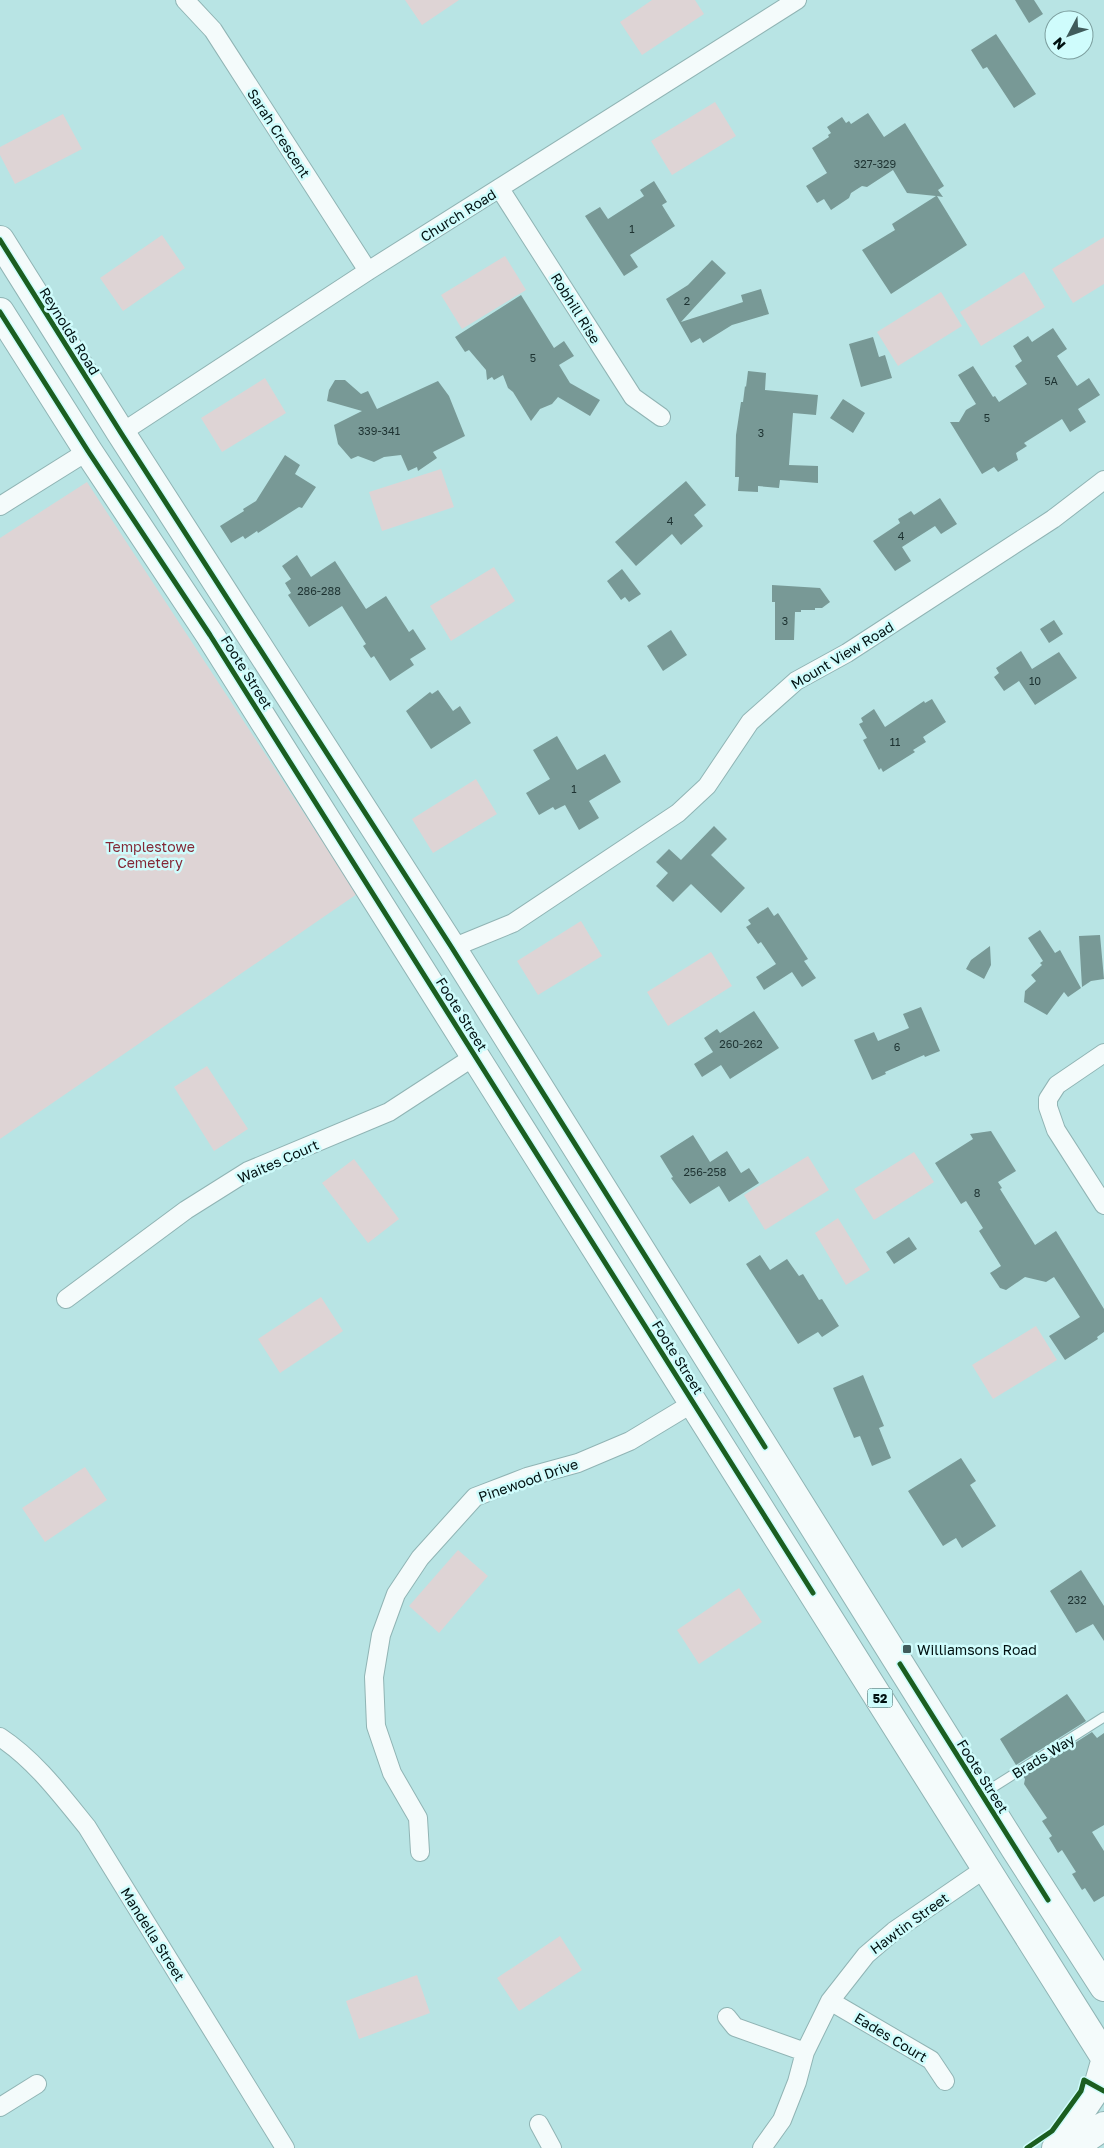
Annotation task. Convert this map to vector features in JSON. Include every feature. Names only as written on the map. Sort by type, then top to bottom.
[{"type":"main road","name":"Reynolds Road","points":[[4,256],[60,335],[121,433]]},
{"type":"main road","name":"52","points":[[0,312],[88,451]]},
{"type":"main road","points":[[60,335],[68,380],[100,438],[88,451]]},
{"type":"main road","name":"Foote Street","points":[[121,433],[452,948],[1016,1850],[1104,1986]]},
{"type":"main road","name":"Foote Street","points":[[88,451],[210,635],[1104,2056]]},
{"type":"main road","points":[[570,1207],[602,1186]]},
{"type":"main road","points":[[986,1868],[1016,1850]]},
{"type":"main road","points":[[1056,2148],[1098,2086],[1104,2065]]},
{"type":"main road","points":[[1072,2148],[1104,2126]]},
{"type":"street","name":"Sarah Crescent","points":[[185,0],[213,30],[368,271]]},
{"type":"street","name":"Church Road","points":[[121,433],[368,271],[797,0]]},
{"type":"street","name":"Robhill Rise","points":[[500,189],[633,397],[661,417]]},
{"type":"street","points":[[0,506],[88,451]]},
{"type":"street","name":"Mount View Road","points":[[452,948],[513,923],[678,813],[707,786],[750,722],[796,681],[847,653],[971,573],[1053,519],[1104,480]]},
{"type":"street","points":[[1104,1053],[1057,1086],[1048,1099],[1048,1107],[1056,1130],[1104,1205]]},
{"type":"street","name":"Waites Court","points":[[66,1299],[186,1210],[248,1171],[389,1112],[475,1056]]},
{"type":"street","name":"Pinewood Drive","points":[[420,1852],[418,1818],[392,1773],[376,1726],[374,1677],[381,1635],[396,1594],[420,1558],[476,1497],[527,1478],[578,1464],[630,1441],[693,1403]]},
{"type":"street","name":"Mandella Street","points":[[0,1737],[19,1749],[55,1788],[87,1827],[285,2148]]},
{"type":"street","name":"Hawtin Street","points":[[762,2148],[782,2120],[797,2082],[805,2052],[830,2001],[866,1955],[894,1931],[986,1868]]},
{"type":"street","name":"Eades Court","points":[[830,2001],[931,2060],[945,2081]]},
{"type":"street","points":[[727,2017],[735,2026],[805,2052]]},
{"type":"street","points":[[0,2107],[37,2084]]},
{"type":"street","points":[[539,2124],[552,2148]]},
{"type":"lane","name":"Brads Way","points":[[982,1795],[1104,1717]]},
{"type":"green space","points":[[405,0],[459,0],[422,25]]},
{"type":"green space","points":[[652,0],[695,0],[704,14],[642,55],[620,22]]},
{"type":"green space","points":[[715,102],[736,136],[672,175],[651,141]]},
{"type":"green space","points":[[63,114],[82,149],[15,184],[0,155],[0,147]]},
{"type":"green space","points":[[162,235],[185,268],[123,311],[100,278]]},
{"type":"green space","points":[[1104,237],[1104,284],[1073,303],[1052,269]]},
{"type":"green space","points":[[505,256],[526,290],[462,329],[441,295]]},
{"type":"green space","points":[[1024,272],[1045,307],[981,346],[960,312]]},
{"type":"green space","points":[[941,292],[962,326],[898,366],[877,332]]},
{"type":"green space","points":[[265,378],[286,413],[222,452],[201,418]]},
{"type":"green space","points":[[441,469],[454,507],[382,531],[369,492]]},
{"type":"green space","name":"Templestowe Cemetery","points":[[87,482],[357,894],[0,1139],[0,538]]},
{"type":"green space","points":[[494,567],[515,601],[451,641],[430,606]]},
{"type":"green space","points":[[476,779],[497,814],[433,853],[412,819]]},
{"type":"green space","points":[[581,921],[602,956],[538,995],[517,961]]},
{"type":"green space","points":[[711,952],[732,986],[668,1026],[647,992]]},
{"type":"green space","points":[[207,1066],[248,1129],[214,1151],[174,1087]]},
{"type":"green space","points":[[914,1152],[934,1182],[874,1220],[854,1189]]},
{"type":"green space","points":[[808,1156],[829,1190],[765,1230],[744,1195]]},
{"type":"green space","points":[[354,1159],[399,1219],[368,1243],[322,1183]]},
{"type":"green space","points":[[838,1218],[870,1270],[846,1285],[815,1233]]},
{"type":"green space","points":[[321,1297],[343,1331],[280,1373],[258,1339]]},
{"type":"green space","points":[[1036,1326],[1057,1360],[993,1399],[972,1365]]},
{"type":"green space","points":[[85,1467],[107,1500],[45,1542],[22,1508]]},
{"type":"green space","points":[[458,1550],[488,1576],[439,1633],[409,1606]]},
{"type":"green space","points":[[739,1588],[762,1622],[699,1664],[677,1630]]},
{"type":"green space","points":[[560,1936],[582,1970],[519,2011],[497,1978]]},
{"type":"green space","points":[[417,1975],[430,2013],[359,2039],[346,2001]]},
{"type":"building","points":[[1015,0],[1034,0],[1043,14],[1029,23]]},
{"type":"building","points":[[996,34],[1036,94],[1014,108],[987,67],[983,69],[971,50]]},
{"type":"building","points":[[868,113],[884,137],[905,123],[944,186],[938,190],[943,197],[937,196],[967,245],[891,294],[862,250],[895,230],[892,224],[936,196],[907,193],[893,170],[867,187],[862,186],[851,193],[849,198],[831,210],[824,199],[817,203],[806,186],[827,173],[812,148],[829,137],[828,135],[831,133],[827,127],[842,117],[846,123],[849,121],[851,124]]},
{"type":"building","points":[[654,181],[667,202],[662,205],[675,226],[630,255],[638,267],[624,276],[585,216],[600,207],[608,219],[644,196],[640,190]]},
{"type":"building","points":[[712,260],[726,273],[681,322],[743,302],[741,295],[761,289],[769,314],[732,325],[703,343],[700,338],[691,343],[666,299],[688,285]]},
{"type":"building","points":[[521,295],[554,348],[564,341],[574,356],[559,365],[570,383],[600,400],[590,416],[558,397],[552,404],[540,409],[531,421],[513,392],[508,388],[503,375],[494,380],[492,377],[487,380],[486,370],[469,350],[465,352],[455,337]]},
{"type":"building","points":[[1053,328],[1067,349],[1057,356],[1077,386],[1089,378],[1100,395],[1078,409],[1086,422],[1070,432],[1062,419],[1024,443],[1027,446],[1016,453],[1018,460],[998,472],[994,467],[982,474],[950,422],[959,422],[966,410],[976,404],[958,375],[973,366],[993,397],[995,396],[999,402],[1027,384],[1015,366],[1022,361],[1013,346],[1028,336],[1032,342]]},
{"type":"building","points":[[873,337],[879,357],[885,355],[892,378],[861,387],[849,344]]},
{"type":"building","points":[[748,371],[766,373],[765,390],[818,395],[816,415],[793,413],[789,465],[818,466],[818,483],[780,480],[779,488],[758,486],[758,492],[738,491],[739,477],[735,477],[736,435]]},
{"type":"building","points":[[335,380],[345,380],[361,394],[368,391],[377,409],[438,381],[449,396],[465,436],[433,452],[437,458],[418,471],[417,467],[408,471],[401,455],[384,457],[374,462],[358,456],[351,459],[338,444],[334,425],[362,411],[327,401],[329,390]]},
{"type":"building","points":[[843,399],[865,413],[853,433],[830,418]]},
{"type":"building","points":[[285,455],[300,465],[295,474],[316,487],[302,508],[299,507],[258,533],[257,531],[245,539],[243,536],[231,543],[220,526],[256,501]]},
{"type":"building","points":[[686,481],[706,505],[694,515],[703,526],[681,545],[672,534],[636,566],[615,542]]},
{"type":"building","points":[[940,498],[957,524],[941,534],[935,526],[902,547],[911,561],[895,571],[873,541],[900,523],[898,519],[911,511],[914,515]]},
{"type":"building","points":[[297,555],[311,577],[335,561],[366,609],[386,596],[409,632],[413,629],[426,649],[410,659],[414,665],[390,681],[374,656],[371,658],[363,646],[366,644],[342,606],[309,627],[288,595],[291,593],[285,583],[291,579],[282,566]]},
{"type":"building","points":[[622,569],[641,594],[629,602],[625,597],[621,600],[607,581]]},
{"type":"building","points":[[772,585],[820,588],[830,602],[822,608],[815,608],[815,610],[795,612],[794,640],[775,640],[775,602],[772,602]]},
{"type":"building","points":[[1054,620],[1063,634],[1049,643],[1040,629]]},
{"type":"building","points":[[671,630],[687,655],[663,671],[647,646]]},
{"type":"building","points":[[1021,651],[1032,669],[1059,652],[1077,678],[1035,705],[1019,681],[1004,691],[994,677],[999,673],[996,668]]},
{"type":"building","points":[[438,690],[453,711],[460,706],[471,723],[431,749],[406,711],[430,692],[432,694]]},
{"type":"building","points":[[932,699],[946,722],[923,737],[926,742],[913,750],[915,752],[883,772],[881,768],[879,770],[863,740],[867,738],[859,724],[863,722],[861,718],[874,709],[885,727],[924,701],[925,703]]},
{"type":"building","points":[[557,736],[577,770],[605,754],[621,782],[589,801],[599,818],[579,830],[565,805],[555,810],[553,807],[539,815],[526,793],[550,779],[533,750]]},
{"type":"building","points":[[714,826],[727,839],[711,855],[745,888],[721,913],[691,884],[673,902],[656,886],[668,873],[656,862],[669,849],[681,860]]},
{"type":"building","points":[[768,907],[774,916],[778,913],[808,959],[804,961],[816,978],[802,987],[792,972],[764,990],[756,977],[776,964],[761,942],[758,944],[746,927],[751,924],[748,920]]},
{"type":"building","points":[[1040,930],[1055,953],[1060,950],[1081,988],[1068,997],[1064,992],[1047,1015],[1024,1002],[1025,991],[1036,981],[1031,975],[1042,965],[1040,963],[1043,961],[1028,938]]},
{"type":"building","points":[[1100,935],[1104,979],[1091,981],[1082,987],[1079,936]]},
{"type":"building","points":[[990,946],[991,965],[984,979],[966,969],[971,960]]},
{"type":"building","points":[[921,1007],[940,1051],[925,1057],[924,1055],[885,1072],[886,1074],[872,1080],[854,1040],[874,1032],[878,1041],[909,1028],[903,1014]]},
{"type":"building","points":[[754,1011],[779,1048],[730,1079],[721,1065],[702,1077],[694,1064],[713,1052],[704,1038],[717,1029],[720,1033]]},
{"type":"building","points":[[991,1131],[1016,1171],[998,1182],[1002,1188],[1000,1189],[1035,1245],[1056,1231],[1104,1309],[1104,1332],[1097,1337],[1098,1339],[1065,1360],[1049,1336],[1080,1317],[1054,1277],[1046,1282],[1025,1277],[1006,1290],[1000,1288],[990,1273],[1001,1266],[979,1231],[983,1228],[966,1201],[961,1204],[935,1163],[973,1139],[970,1134]]},
{"type":"building","points":[[693,1135],[710,1162],[727,1151],[741,1173],[749,1168],[759,1183],[729,1202],[719,1186],[690,1204],[671,1178],[673,1177],[660,1156]]},
{"type":"building","points":[[909,1237],[917,1249],[894,1264],[886,1252]]},
{"type":"building","points":[[760,1255],[770,1270],[787,1259],[799,1276],[803,1274],[819,1300],[822,1299],[839,1326],[822,1337],[818,1332],[798,1344],[746,1264]]},
{"type":"building","points":[[863,1375],[884,1426],[879,1428],[891,1458],[872,1466],[860,1436],[854,1438],[833,1388]]},
{"type":"building","points":[[961,1458],[976,1481],[970,1485],[996,1526],[962,1548],[956,1538],[943,1546],[908,1491]]},
{"type":"building","points":[[1081,1570],[1104,1606],[1104,1641],[1093,1624],[1076,1633],[1050,1591]]},
{"type":"building","points":[[1067,1694],[1086,1721],[1016,1765],[1000,1739]]},
{"type":"building","points":[[1092,1732],[1097,1738],[1104,1733],[1104,1825],[1092,1832],[1104,1851],[1104,1896],[1094,1902],[1085,1888],[1082,1890],[1072,1874],[1076,1872],[1062,1850],[1058,1853],[1049,1838],[1052,1836],[1042,1821],[1047,1818],[1024,1784],[1025,1779],[1023,1776]]},
{"type":"cycle path","points":[[0,240],[121,433],[452,948],[765,1447]]},
{"type":"cycle path","points":[[0,312],[88,451],[210,635],[813,1593]]},
{"type":"cycle path","points":[[900,1664],[1048,1900]]},
{"type":"cycle path","points":[[1027,2148],[1052,2131],[1081,2091],[1084,2080],[1104,2091]]},
{"type":"place","name":"Williamsons Road","points":[[907,1649]]}]
